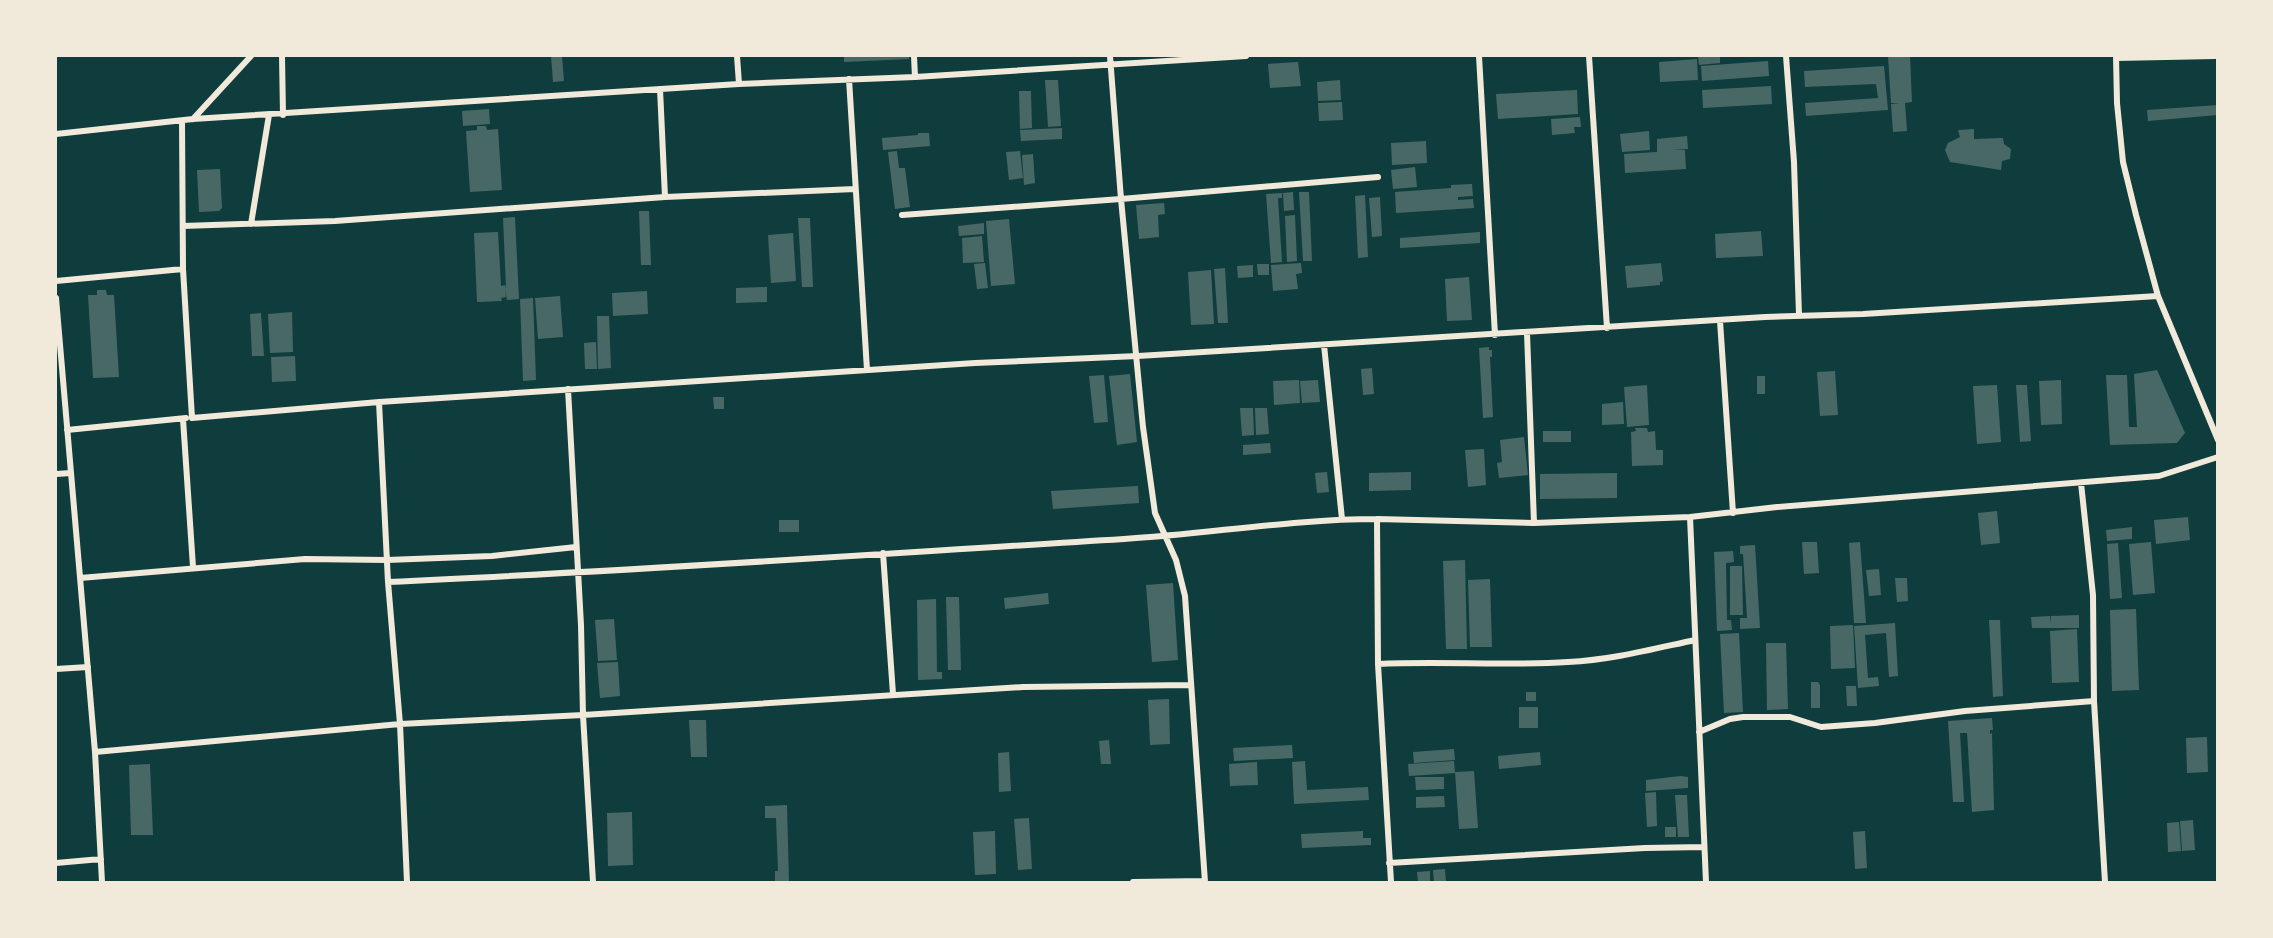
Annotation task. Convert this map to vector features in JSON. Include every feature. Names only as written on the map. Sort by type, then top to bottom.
[{"type":"street","points":[[193,120],[251,56]]},
{"type":"street","points":[[282,56],[283,114]]},
{"type":"street","points":[[737,56],[739,84]]},
{"type":"street","points":[[914,56],[915,77]]},
{"type":"street","points":[[1110,56],[1143,427],[1155,513],[1179,567],[1185,596],[1205,882],[1133,882]]},
{"type":"street","points":[[56,134],[193,120],[660,89],[915,77],[1246,56]]},
{"type":"street","points":[[1479,56],[1495,335]]},
{"type":"street","points":[[1589,56],[1607,328]]},
{"type":"street","points":[[1786,56],[1794,162],[1799,315]]},
{"type":"street","points":[[2215,56],[2116,57],[2117,103],[2123,162],[2158,296],[2217,440]]},
{"type":"street","points":[[849,79],[867,370]]},
{"type":"street","points":[[660,89],[665,197]]},
{"type":"street","points":[[251,224],[269,115]]},
{"type":"street","points":[[182,121],[183,269],[192,418]]},
{"type":"street","points":[[902,215],[1378,177]]},
{"type":"street","points":[[183,226],[335,221],[665,197],[855,189]]},
{"type":"street","points":[[56,281],[183,269]]},
{"type":"street","points":[[67,430],[379,402],[568,389],[975,363],[1138,356],[1799,315],[1863,314],[2158,296]]},
{"type":"street","points":[[56,298],[95,752],[102,882]]},
{"type":"street","points":[[1720,321],[1733,513]]},
{"type":"street","points":[[1527,333],[1534,523]]},
{"type":"street","points":[[1324,345],[1342,519]]},
{"type":"street","points":[[568,389],[581,625],[582,715],[594,882]]},
{"type":"street","points":[[379,402],[388,582],[400,724],[406,882]]},
{"type":"street","points":[[183,419],[193,567]]},
{"type":"street","points":[[388,582],[578,574],[1164,536],[1342,519],[1534,523],[1690,517],[1777,507],[2159,476],[2217,457]]},
{"type":"street","points":[[56,474],[70,473]]},
{"type":"street","points":[[2081,483],[2093,595],[2094,701],[2105,882]]},
{"type":"street","points":[[1690,517],[1706,882]]},
{"type":"street","points":[[1377,519],[1378,664],[1391,882]]},
{"type":"street","points":[[80,578],[305,559],[387,560],[492,556],[576,547]]},
{"type":"street","points":[[883,553],[893,694]]},
{"type":"street","points":[[1378,664],[1569,662],[1609,657],[1695,640]]},
{"type":"street","points":[[56,669],[88,667]]},
{"type":"street","points":[[95,752],[400,724],[582,715],[1023,687],[1191,685]]},
{"type":"street","points":[[1699,732],[1730,719],[1743,717],[1790,717],[1821,728],[1965,711],[2094,701]]},
{"type":"street","points":[[1389,863],[1645,848],[1704,847]]},
{"type":"street","points":[[56,863],[100,859]]},
{"type":"building","points":[[551,56],[562,56],[564,81],[553,82]]},
{"type":"building","points":[[844,56],[909,56],[909,59],[844,62]]},
{"type":"building","points":[[1698,56],[1720,56],[1720,63],[1699,65]]},
{"type":"building","points":[[1888,56],[1910,56],[1912,102],[1905,103],[1907,131],[1893,132],[1891,104],[1900,103],[1891,103]]},
{"type":"building","points":[[1697,59],[1698,80],[1660,82],[1659,62]]},
{"type":"building","points":[[1768,61],[1769,76],[1702,81],[1701,66]]},
{"type":"building","points":[[1298,62],[1301,86],[1270,88],[1268,64]]},
{"type":"building","points":[[1884,66],[1888,110],[1806,116],[1805,103],[1878,98],[1876,84],[1805,87],[1804,71]]},
{"type":"building","points":[[1045,80],[1058,80],[1061,126],[1048,127]]},
{"type":"building","points":[[1340,80],[1341,100],[1318,101],[1317,82]]},
{"type":"building","points":[[1771,86],[1772,104],[1703,108],[1702,90]]},
{"type":"building","points":[[1577,90],[1578,114],[1498,119],[1496,94]]},
{"type":"building","points":[[1019,91],[1031,91],[1032,128],[1020,129]]},
{"type":"building","points":[[1342,102],[1343,120],[1319,121],[1318,103]]},
{"type":"building","points":[[2218,105],[2218,115],[2148,121],[2147,110]]},
{"type":"building","points":[[489,109],[490,124],[463,126],[462,111]]},
{"type":"building","points":[[1580,117],[1581,127],[1574,127],[1575,133],[1552,135],[1551,119]]},
{"type":"building","points":[[477,126],[486,126],[487,130],[498,129],[502,190],[470,192],[466,131],[477,130]]},
{"type":"building","points":[[1062,128],[1062,139],[1021,141],[1020,130]]},
{"type":"building","points":[[1974,129],[1974,139],[2003,138],[2004,144],[2011,149],[2010,159],[2002,161],[2001,170],[1950,162],[1945,150],[1948,143],[1960,137],[1958,130]]},
{"type":"building","points":[[1649,131],[1650,150],[1622,152],[1620,134]]},
{"type":"building","points":[[918,133],[929,133],[930,146],[883,150],[882,138],[918,135]]},
{"type":"building","points":[[1687,136],[1688,149],[1672,150],[1685,150],[1686,169],[1625,173],[1624,154],[1657,152],[1657,139]]},
{"type":"building","points":[[1426,141],[1427,163],[1392,165],[1391,143]]},
{"type":"building","points":[[897,151],[899,168],[905,168],[910,207],[895,209],[888,152]]},
{"type":"building","points":[[1020,151],[1023,178],[1009,180],[1006,152]]},
{"type":"building","points":[[1033,154],[1035,183],[1024,185],[1022,155]]},
{"type":"building","points":[[1415,167],[1417,187],[1393,189],[1391,170]]},
{"type":"building","points":[[220,169],[222,208],[219,211],[199,212],[197,170]]},
{"type":"building","points":[[1472,184],[1473,196],[1458,197],[1458,200],[1473,199],[1474,208],[1396,213],[1395,192],[1451,188],[1451,185]]},
{"type":"building","points":[[1293,192],[1294,210],[1284,211],[1283,193]]},
{"type":"building","points":[[1299,192],[1309,192],[1312,261],[1303,261]]},
{"type":"building","points":[[1282,193],[1282,198],[1278,198],[1282,262],[1271,263],[1266,194]]},
{"type":"building","points":[[1365,195],[1368,257],[1358,258],[1355,196]]},
{"type":"building","points":[[1380,197],[1382,236],[1372,237],[1369,198]]},
{"type":"building","points":[[1164,203],[1165,214],[1158,215],[1159,237],[1139,239],[1136,205]]},
{"type":"building","points":[[639,211],[649,211],[651,265],[641,265]]},
{"type":"building","points":[[1295,215],[1297,261],[1287,262],[1285,216]]},
{"type":"building","points":[[515,217],[519,299],[507,300],[505,289],[506,297],[501,298],[502,301],[477,302],[474,233],[498,232],[501,286],[505,285],[506,288],[503,218]]},
{"type":"building","points":[[798,218],[810,218],[813,287],[802,287]]},
{"type":"building","points":[[1009,219],[1015,284],[991,286],[986,221]]},
{"type":"building","points":[[984,223],[984,234],[959,236],[958,226]]},
{"type":"building","points":[[1761,231],[1763,256],[1716,258],[1715,234]]},
{"type":"building","points":[[1480,232],[1480,243],[1400,248],[1400,238]]},
{"type":"building","points":[[793,233],[796,281],[771,283],[768,235]]},
{"type":"building","points":[[982,236],[984,262],[963,263],[962,238]]},
{"type":"building","points":[[985,263],[988,288],[977,289],[974,264]]},
{"type":"building","points":[[1301,263],[1302,273],[1296,274],[1298,289],[1273,291],[1271,265]]},
{"type":"building","points":[[1661,263],[1663,281],[1660,285],[1627,288],[1625,266]]},
{"type":"building","points":[[1257,264],[1269,264],[1269,275],[1258,275]]},
{"type":"building","points":[[1253,265],[1253,277],[1238,278],[1237,266]]},
{"type":"building","points":[[1225,268],[1228,323],[1218,323],[1214,269]]},
{"type":"building","points":[[1211,270],[1214,324],[1191,325],[1188,272]]},
{"type":"building","points":[[1469,277],[1472,320],[1447,321],[1445,279]]},
{"type":"building","points":[[767,287],[767,302],[736,303],[736,288]]},
{"type":"building","points":[[97,290],[106,290],[107,295],[114,295],[119,377],[93,378],[88,295],[97,295]]},
{"type":"building","points":[[647,291],[648,314],[613,316],[612,293]]},
{"type":"building","points":[[560,296],[563,337],[538,339],[535,298]]},
{"type":"building","points":[[533,298],[536,380],[523,381],[520,299]]},
{"type":"building","points":[[292,312],[293,352],[270,353],[268,314]]},
{"type":"building","points":[[261,313],[264,356],[252,356],[250,314]]},
{"type":"building","points":[[597,316],[609,316],[611,368],[598,369]]},
{"type":"building","points":[[596,342],[597,369],[585,369],[584,343]]},
{"type":"building","points":[[1489,347],[1489,350],[1492,350],[1492,357],[1490,357],[1493,417],[1483,418],[1479,348]]},
{"type":"building","points":[[295,356],[296,381],[272,382],[271,357]]},
{"type":"building","points":[[1372,368],[1374,394],[1363,395],[1361,369]]},
{"type":"building","points":[[2157,370],[2185,433],[2177,443],[2110,445],[2106,375],[2127,375],[2129,427],[2137,427],[2134,374]]},
{"type":"building","points":[[1835,371],[1838,415],[1820,416],[1817,372]]},
{"type":"building","points":[[1130,374],[1137,442],[1117,445],[1109,376]]},
{"type":"building","points":[[1104,375],[1108,422],[1094,423],[1089,376]]},
{"type":"building","points":[[1757,376],[1765,376],[1765,394],[1757,394]]},
{"type":"building","points":[[1299,380],[1300,403],[1274,405],[1273,381]]},
{"type":"building","points":[[1318,380],[1320,402],[1302,403],[1300,381]]},
{"type":"building","points":[[2061,380],[2062,424],[2041,425],[2039,381]]},
{"type":"building","points":[[1647,385],[1649,425],[1627,427],[1624,387]]},
{"type":"building","points":[[1997,385],[2001,442],[1977,444],[1973,386]]},
{"type":"building","points":[[2016,385],[2027,385],[2031,441],[2020,442]]},
{"type":"building","points":[[713,397],[724,397],[724,409],[714,409]]},
{"type":"building","points":[[1623,402],[1624,424],[1602,425],[1602,404]]},
{"type":"building","points":[[1240,408],[1253,408],[1254,435],[1242,436]]},
{"type":"building","points":[[1255,408],[1267,408],[1269,434],[1256,435]]},
{"type":"building","points":[[1635,428],[1647,428],[1648,432],[1655,431],[1656,450],[1663,450],[1663,465],[1632,466],[1631,432],[1636,431]]},
{"type":"building","points":[[1543,431],[1571,431],[1571,442],[1543,442]]},
{"type":"building","points":[[1524,437],[1528,475],[1499,478],[1497,463],[1502,462],[1500,440]]},
{"type":"building","points":[[1270,443],[1271,453],[1243,455],[1243,445]]},
{"type":"building","points":[[1484,449],[1486,485],[1468,487],[1465,450]]},
{"type":"building","points":[[1327,472],[1329,492],[1317,493],[1315,473]]},
{"type":"building","points":[[1411,472],[1411,490],[1369,491],[1369,473]]},
{"type":"building","points":[[1617,473],[1617,498],[1540,499],[1540,474]]},
{"type":"building","points":[[1138,486],[1139,503],[1053,509],[1051,491]]},
{"type":"building","points":[[1997,511],[2000,543],[1981,545],[1978,513]]},
{"type":"building","points":[[2188,517],[2190,540],[2156,544],[2154,520]]},
{"type":"building","points":[[779,520],[799,520],[799,532],[779,532]]},
{"type":"building","points":[[2132,527],[2132,539],[2107,541],[2106,530]]},
{"type":"building","points":[[1802,542],[1817,542],[1819,573],[1804,574]]},
{"type":"building","points":[[1860,542],[1866,623],[1854,623],[1849,543]]},
{"type":"building","points":[[2151,542],[2155,593],[2133,595],[2129,544]]},
{"type":"building","points":[[2118,543],[2122,598],[2110,599],[2107,544]]},
{"type":"building","points":[[1755,545],[1760,628],[1740,629],[1740,618],[1747,618],[1743,554],[1740,554],[1740,546]]},
{"type":"building","points":[[1733,551],[1734,562],[1726,563],[1727,620],[1731,620],[1732,630],[1717,631],[1714,552]]},
{"type":"building","points":[[1465,560],[1467,649],[1446,649],[1443,561]]},
{"type":"building","points":[[1730,566],[1742,566],[1743,615],[1730,615]]},
{"type":"building","points":[[1879,569],[1881,595],[1869,596],[1866,570]]},
{"type":"building","points":[[1895,578],[1907,578],[1908,601],[1897,602]]},
{"type":"building","points":[[1490,579],[1492,647],[1470,647],[1468,580]]},
{"type":"building","points":[[1173,583],[1178,660],[1152,662],[1146,585]]},
{"type":"building","points":[[1048,593],[1049,604],[1005,609],[1004,598]]},
{"type":"building","points":[[946,597],[959,597],[961,670],[948,670]]},
{"type":"building","points":[[936,599],[937,672],[942,672],[942,679],[918,680],[917,600]]},
{"type":"building","points":[[2136,609],[2139,690],[2112,691],[2110,610]]},
{"type":"building","points":[[2079,615],[2079,628],[2032,628],[2031,617],[2050,616],[2051,624],[2051,616]]},
{"type":"building","points":[[614,619],[617,660],[598,661],[595,620]]},
{"type":"building","points":[[1989,620],[2000,620],[2003,696],[1993,697]]},
{"type":"building","points":[[1895,623],[1898,676],[1889,677],[1886,633],[1865,635],[1868,678],[1878,677],[1879,686],[1858,688],[1854,626]]},
{"type":"building","points":[[1853,625],[1855,668],[1831,669],[1830,626]]},
{"type":"building","points":[[2077,629],[2079,682],[2052,683],[2050,631]]},
{"type":"building","points":[[1739,633],[1743,712],[1724,713],[1720,634]]},
{"type":"building","points":[[1766,643],[1786,643],[1788,709],[1767,710]]},
{"type":"building","points":[[618,662],[620,696],[600,698],[597,663]]},
{"type":"building","points":[[1811,682],[1818,682],[1820,685],[1820,708],[1811,708]]},
{"type":"building","points":[[1846,686],[1856,686],[1857,706],[1847,706]]},
{"type":"building","points":[[1526,692],[1536,692],[1536,701],[1526,701]]},
{"type":"building","points":[[1169,699],[1170,744],[1150,745],[1148,700]]},
{"type":"building","points":[[1519,707],[1538,707],[1538,728],[1519,728]]},
{"type":"building","points":[[1992,718],[1993,730],[1990,730],[1990,734],[1992,733],[1994,810],[1972,812],[1967,733],[1960,733],[1964,802],[1953,802],[1948,721]]},
{"type":"building","points":[[689,720],[706,720],[707,757],[691,757]]},
{"type":"building","points":[[2207,737],[2208,772],[2187,773],[2186,738]]},
{"type":"building","points":[[1109,740],[1111,764],[1101,764],[1099,741]]},
{"type":"building","points":[[1292,745],[1293,758],[1234,761],[1233,748]]},
{"type":"building","points":[[1454,749],[1455,760],[1414,763],[1413,752]]},
{"type":"building","points":[[1009,752],[1011,791],[999,792],[998,753]]},
{"type":"building","points":[[1540,752],[1541,765],[1499,769],[1498,756]]},
{"type":"building","points":[[1305,761],[1307,790],[1368,787],[1369,800],[1294,804],[1292,762]]},
{"type":"building","points":[[1454,761],[1455,773],[1409,776],[1408,764]]},
{"type":"building","points":[[1257,762],[1258,785],[1230,786],[1229,764]]},
{"type":"building","points":[[150,764],[153,835],[131,835],[129,765]]},
{"type":"building","points":[[1474,771],[1478,828],[1459,829],[1455,772]]},
{"type":"building","points":[[1415,777],[1444,777],[1444,789],[1416,790]]},
{"type":"building","points":[[1688,777],[1688,788],[1646,791],[1646,780]]},
{"type":"building","points":[[1656,792],[1657,826],[1647,827],[1645,793]]},
{"type":"building","points":[[1675,795],[1687,795],[1689,837],[1678,837]]},
{"type":"building","points":[[1444,796],[1445,807],[1416,808],[1416,797]]},
{"type":"building","points":[[787,805],[789,882],[775,882],[775,871],[778,871],[776,818],[765,818],[765,806]]},
{"type":"building","points":[[632,812],[633,865],[608,866],[607,813]]},
{"type":"building","points":[[1029,818],[1032,869],[1018,870],[1014,819]]},
{"type":"building","points":[[2193,820],[2195,850],[2182,851],[2180,821]]},
{"type":"building","points":[[2179,822],[2181,851],[2168,852],[2167,823]]},
{"type":"building","points":[[1665,827],[1676,827],[1676,837],[1665,837]]},
{"type":"building","points":[[995,831],[996,874],[975,875],[973,832]]},
{"type":"building","points":[[1363,831],[1363,838],[1371,838],[1371,845],[1302,848],[1301,834]]},
{"type":"building","points":[[1865,831],[1867,868],[1855,869],[1853,832]]},
{"type":"building","points":[[1445,869],[1446,882],[1434,882],[1433,870]]},
{"type":"building","points":[[1430,871],[1430,882],[1418,882],[1417,872]]}]
